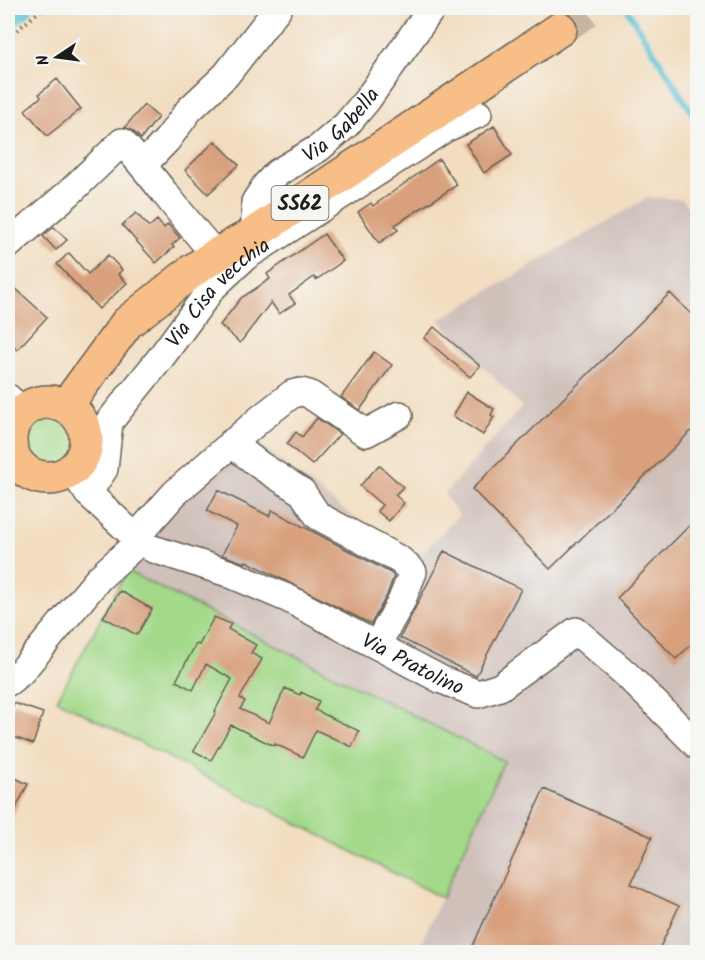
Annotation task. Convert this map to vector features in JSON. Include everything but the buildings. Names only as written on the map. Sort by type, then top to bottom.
[{"type":"main road","name":"SS62","points":[[66,406],[128,323],[216,255],[255,233],[560,29]]},
{"type":"main road","points":[[48,401],[66,406],[81,421],[86,442],[80,481],[61,476],[38,477],[27,472],[10,456],[10,431],[15,404],[30,405],[48,401]]},
{"type":"street","points":[[143,165],[167,140],[189,110],[226,75],[278,8]]},
{"type":"street","name":"Via Gabella","points":[[255,233],[255,202],[266,185],[277,173],[319,148],[346,125],[367,100],[432,8]]},
{"type":"street","name":"Via Cisa vecchia","points":[[80,481],[104,469],[109,422],[225,274],[254,252],[447,128],[478,114]]},
{"type":"street","points":[[8,245],[69,193],[122,142],[216,255]]},
{"type":"street","points":[[8,682],[21,672],[99,578],[140,540],[175,493],[231,443],[292,394],[301,392],[309,394],[366,434],[399,415]]},
{"type":"street","points":[[231,443],[261,466],[302,492],[318,516],[400,560],[413,572],[401,602],[377,645]]},
{"type":"street","points":[[80,481],[140,540]]},
{"type":"street","name":"Via Pratolino","points":[[140,540],[289,599],[442,680],[478,694],[500,687],[576,631],[626,674],[698,746]]},
{"type":"path","points":[[8,38],[43,8]]},
{"type":"shaded area","points":[[649,197],[682,199],[698,220],[697,952],[417,952],[504,761],[127,571],[153,523],[252,439],[379,537],[422,553],[459,515],[444,494],[522,407],[439,320]]},
{"type":"green space","points":[[47,403],[61,406],[73,414],[81,426],[84,440],[81,454],[73,466],[61,474],[47,477],[33,474],[21,466],[13,454],[10,440],[13,426],[21,414],[33,406]]},
{"type":"green space","points":[[127,571],[504,761],[442,898],[57,700]]},
{"type":"waterway","points":[[8,20],[23,8]]},
{"type":"waterway","points":[[626,8],[698,122]]},
{"type":"tunnel","points":[[560,29],[592,8]]}]
